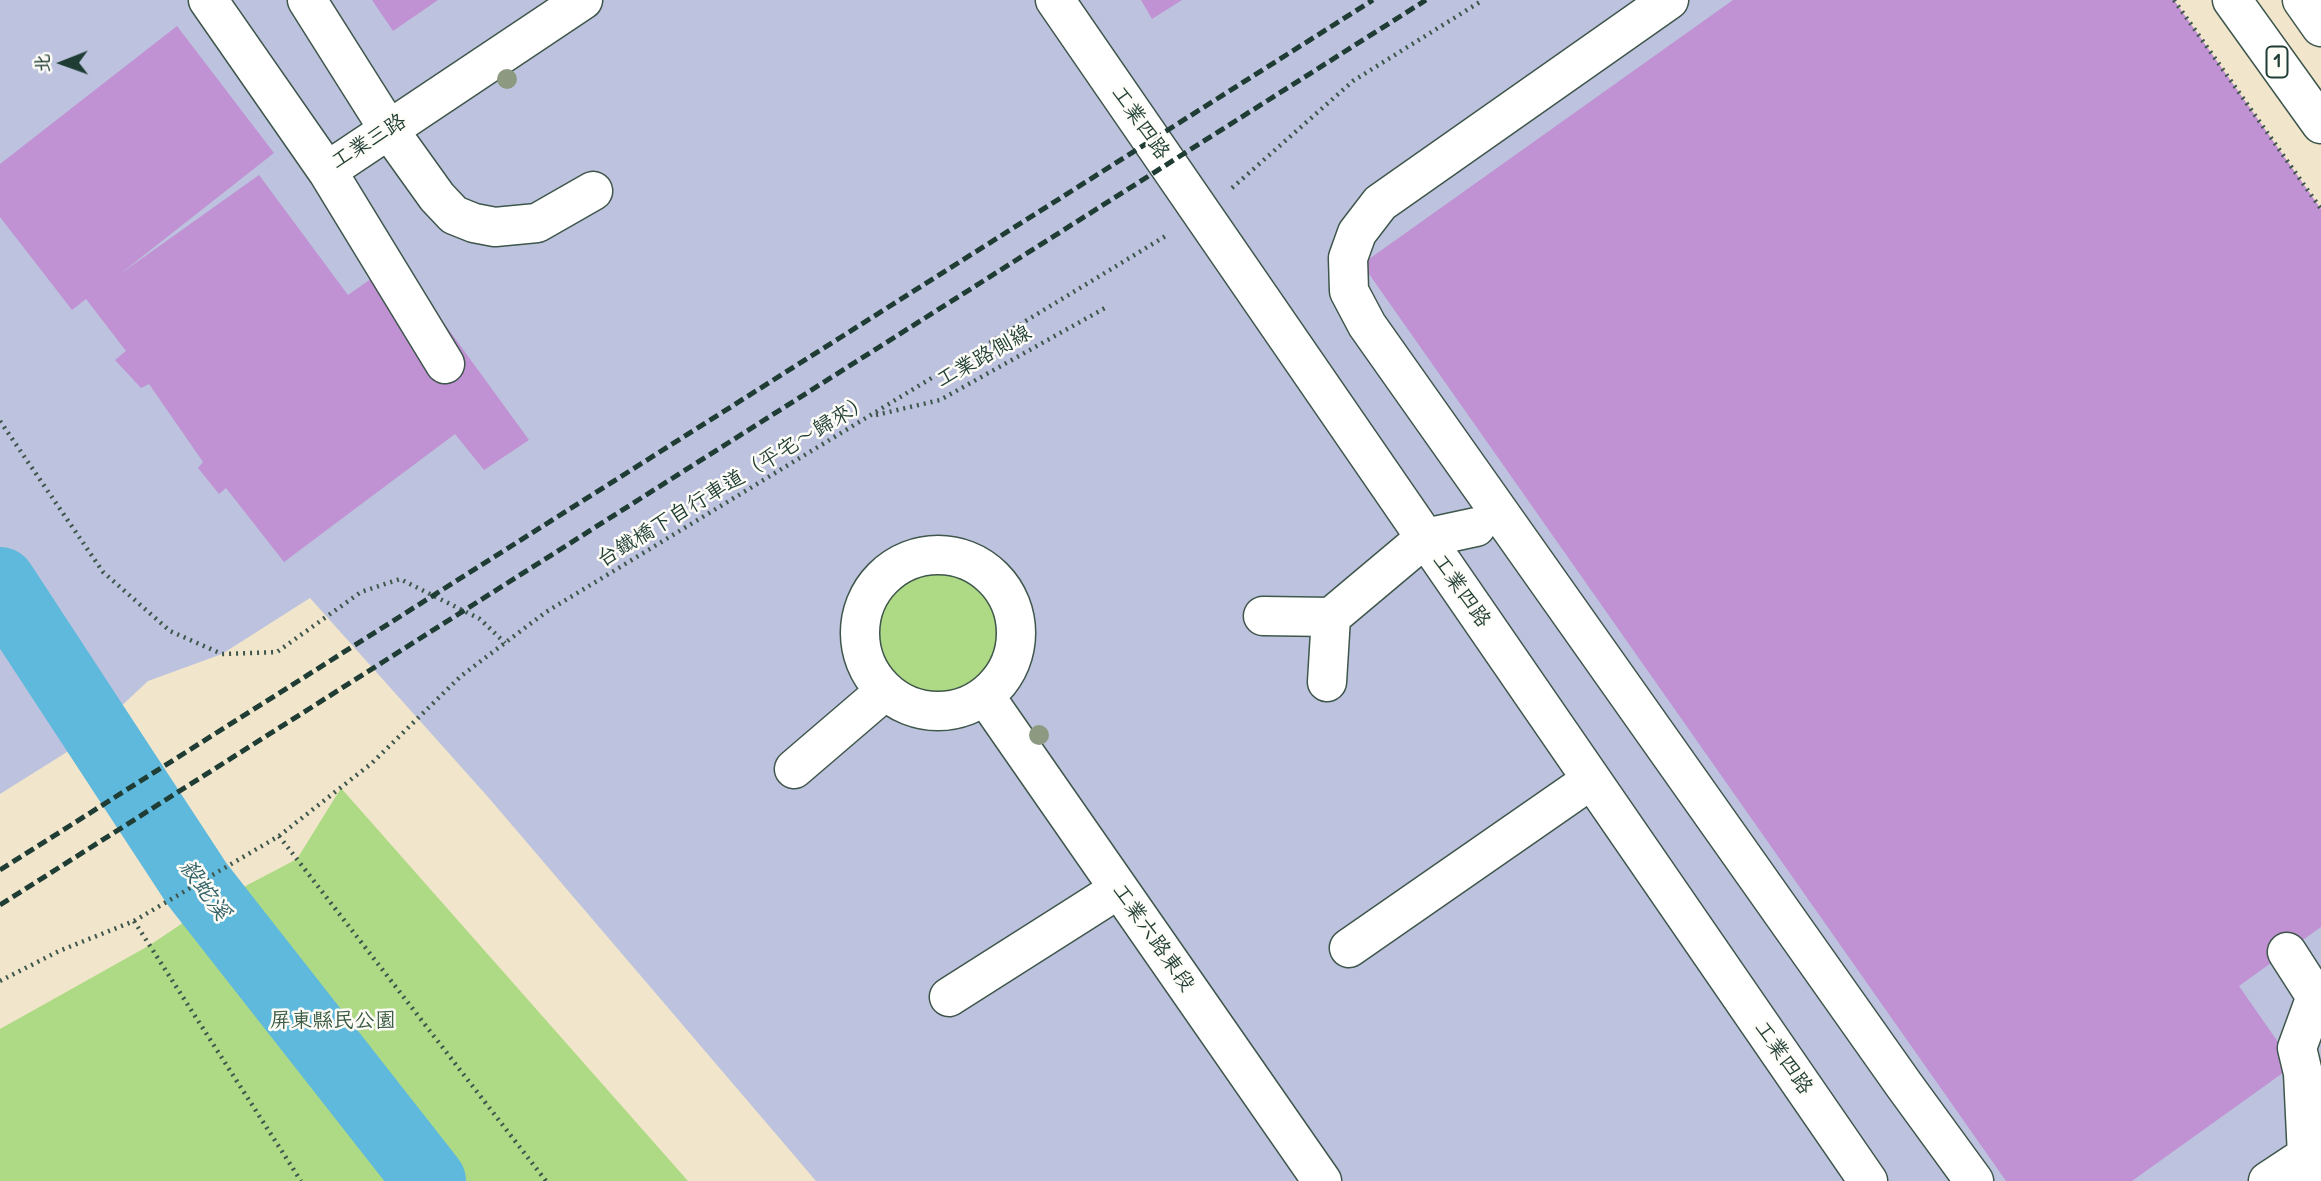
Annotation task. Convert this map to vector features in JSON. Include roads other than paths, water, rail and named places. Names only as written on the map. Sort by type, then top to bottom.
[{"type":"street","name":"工業三路","points":[[208,0],[327,171],[583,0]]},
{"type":"street","points":[[307,0],[389,130],[436,197],[454,215],[495,227],[537,223],[593,191]]},
{"type":"street","name":"工業四路","points":[[1055,0],[1868,1181]]},
{"type":"street","points":[[1669,0],[1380,203],[1357,233],[1349,258],[1349,291],[1375,336],[1974,1181]]},
{"type":"street","name":"1","points":[[2232,0],[2321,124]]},
{"type":"street","points":[[2302,0],[2321,27]]},
{"type":"street","points":[[326,169],[445,364]]},
{"type":"street","points":[[1263,616],[1331,617],[1425,538],[1476,527]]},
{"type":"street","points":[[935,554],[961,558],[985,570],[1004,589],[1014,614],[1017,639],[1010,663],[998,684],[985,696],[956,710],[931,711],[906,705],[885,691],[870,671],[862,646],[861,620],[870,594],[887,573],[910,560],[935,554]]},
{"type":"street","points":[[1327,682],[1331,617]]},
{"type":"street","points":[[794,769],[885,691]]},
{"type":"street","name":"工業六路東段","points":[[985,696],[1322,1181]]},
{"type":"street","points":[[1349,948],[1591,780]]},
{"type":"street","points":[[950,997],[1119,889]]},
{"type":"street","points":[[2269,1181],[2313,1161],[2303,1073],[2297,1048],[2319,998],[2287,952]]},
{"type":"waterway","name":"殺蛇溪","points":[[0,583],[197,884],[430,1181]]},
{"type":"railway","points":[[0,870],[1373,0]]},
{"type":"railway","points":[[0,905],[1426,0]]},
{"type":"park label","name":"屏東縣民公園","points":[[333,1021]]}]
